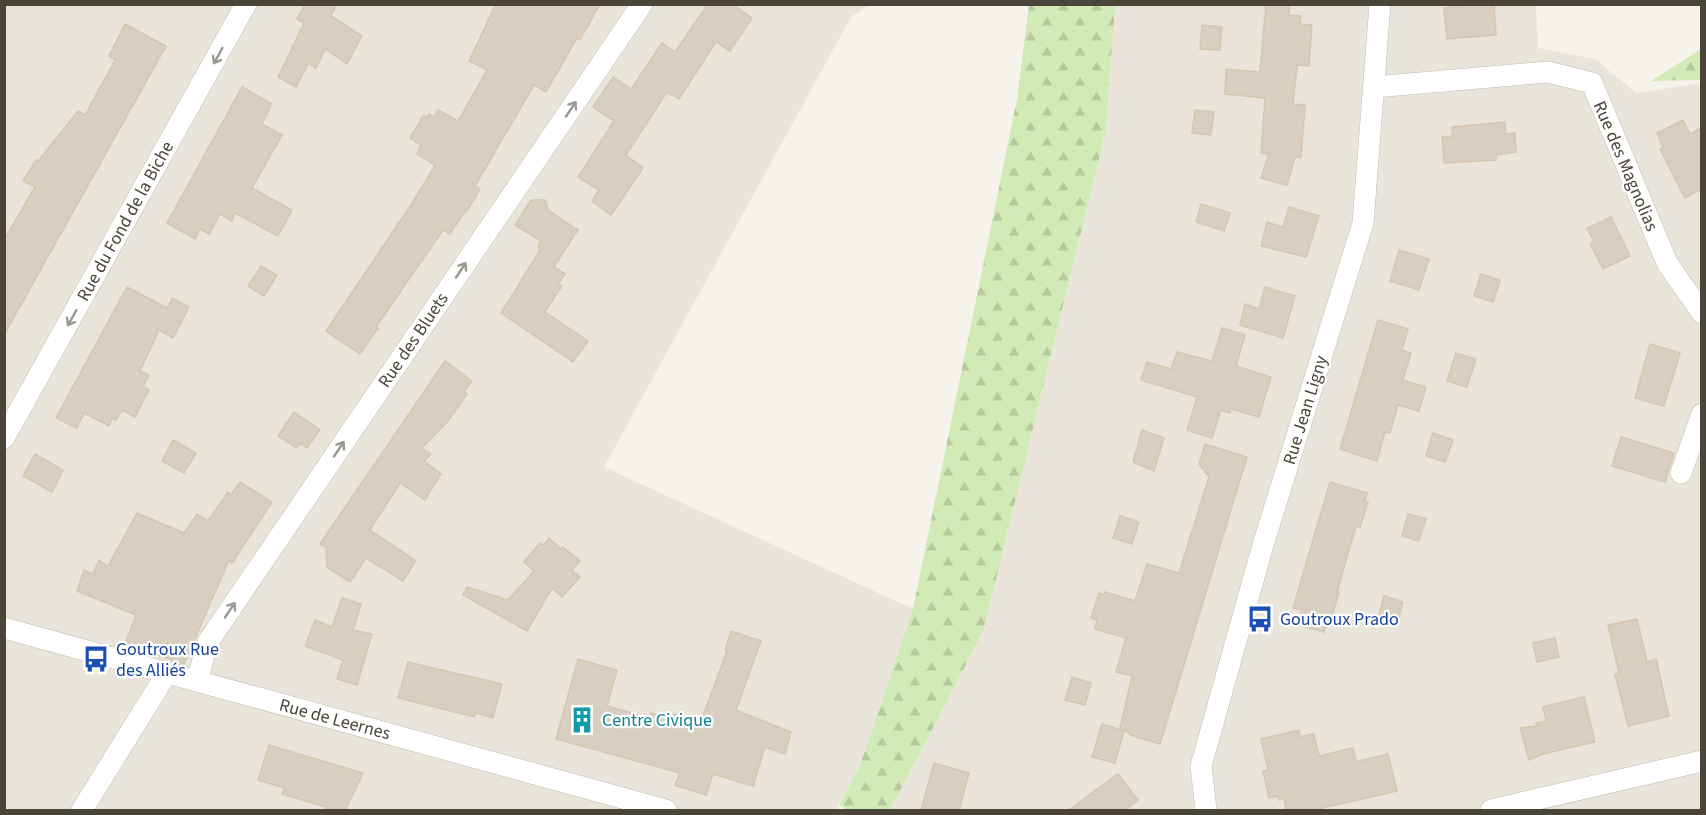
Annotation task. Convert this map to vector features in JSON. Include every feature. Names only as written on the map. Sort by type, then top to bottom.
[{"type":"street","name":"Rue du Fond de la Biche","points":[[4,438],[246,4]]},
{"type":"street","name":"Rue des Bluets","points":[[197,681],[208,642],[642,4]]},
{"type":"street","name":"Rue Jean Ligny","points":[[1206,810],[1201,766],[1263,545],[1363,223],[1380,4]]},
{"type":"street","name":"Rue des Magnolias","points":[[1374,87],[1548,72],[1592,83],[1667,263],[1701,313]]},
{"type":"street","points":[[1681,473],[1701,414]]},
{"type":"street","name":"Rue de Leernes","points":[[4,628],[666,810]]},
{"type":"street","points":[[82,810],[167,673]]},
{"type":"street","points":[[1491,810],[1701,760]]},
{"type":"shaded area","points":[[8,4],[869,5],[851,17],[604,467],[913,609],[859,768],[836,810],[5,810],[4,10]]},
{"type":"shaded area","points":[[1115,5],[1536,5],[1538,48],[1595,59],[1636,93],[1701,83],[1701,810],[890,810],[983,632],[1106,132]]},
{"type":"green space","points":[[1029,5],[1115,5],[1106,131],[983,632],[890,810],[846,810],[839,805],[859,768],[913,609],[1017,99]]},
{"type":"green space","points":[[1701,49],[1701,80],[1651,81]]},
{"type":"building","points":[[305,4],[337,4],[331,16],[362,36],[347,64],[325,49],[316,68],[309,63],[296,87],[278,77],[304,23],[297,19]]},
{"type":"building","points":[[496,4],[600,4],[580,40],[577,38],[546,92],[534,85],[475,186],[480,189],[467,211],[450,234],[443,230],[360,354],[326,331],[413,202],[435,165],[417,154],[421,145],[410,138],[423,116],[427,118],[429,114],[434,117],[438,110],[458,121],[487,70],[469,61]]},
{"type":"building","points":[[708,4],[732,4],[752,18],[730,51],[716,42],[679,99],[667,92],[626,155],[643,168],[611,215],[592,201],[599,190],[578,177],[614,121],[593,107],[613,77],[631,89],[662,43],[675,52]]},
{"type":"building","points":[[1266,4],[1290,4],[1289,15],[1301,16],[1300,24],[1312,25],[1309,66],[1297,65],[1293,104],[1305,105],[1301,158],[1295,157],[1287,185],[1261,178],[1269,154],[1261,153],[1265,98],[1225,94],[1226,69],[1260,72]]},
{"type":"building","points":[[1494,4],[1496,35],[1447,39],[1444,8]]},
{"type":"building","points":[[125,24],[166,46],[4,335],[4,240],[35,187],[23,181],[36,160],[38,161],[78,111],[85,115],[115,60],[109,56]]},
{"type":"building","points":[[1202,25],[1222,27],[1220,50],[1200,49]]},
{"type":"building","points":[[242,87],[272,104],[262,124],[282,135],[252,188],[292,210],[278,236],[235,213],[232,221],[220,214],[209,234],[200,229],[195,239],[167,223]]},
{"type":"building","points":[[1195,110],[1214,112],[1211,135],[1192,133]]},
{"type":"building","points":[[1683,120],[1690,134],[1701,128],[1701,189],[1685,198],[1660,149],[1663,147],[1657,133]]},
{"type":"building","points":[[1505,122],[1506,134],[1515,133],[1516,152],[1496,155],[1496,160],[1444,163],[1442,137],[1453,136],[1452,127]]},
{"type":"building","points":[[531,200],[545,200],[549,211],[578,230],[554,267],[565,274],[558,284],[562,286],[545,312],[588,341],[573,362],[501,313],[540,250],[538,246],[541,241],[515,225]]},
{"type":"building","points":[[1201,204],[1230,213],[1224,231],[1196,222]]},
{"type":"building","points":[[1289,207],[1319,216],[1306,257],[1261,246],[1267,222],[1283,227]]},
{"type":"building","points":[[1611,217],[1630,256],[1603,269],[1590,244],[1594,242],[1587,228]]},
{"type":"building","points":[[1399,250],[1429,259],[1419,290],[1390,281]]},
{"type":"building","points":[[261,266],[277,275],[264,296],[248,286]]},
{"type":"building","points":[[1481,274],[1500,280],[1493,302],[1474,296]]},
{"type":"building","points":[[127,287],[167,308],[172,298],[189,307],[173,338],[159,330],[140,371],[149,375],[143,386],[149,390],[135,417],[122,410],[116,420],[112,418],[109,426],[84,413],[77,428],[56,418]]},
{"type":"building","points":[[1265,287],[1295,296],[1283,338],[1240,325],[1245,304],[1259,309]]},
{"type":"building","points":[[1378,320],[1408,329],[1402,350],[1411,353],[1403,380],[1426,387],[1419,411],[1398,405],[1390,433],[1385,432],[1377,461],[1340,449]]},
{"type":"building","points":[[1222,328],[1245,335],[1236,366],[1271,377],[1259,417],[1231,409],[1230,413],[1221,410],[1212,438],[1187,430],[1197,397],[1141,380],[1147,362],[1171,369],[1177,352],[1212,361]]},
{"type":"building","points":[[1650,344],[1680,353],[1664,406],[1635,398]]},
{"type":"building","points":[[1456,353],[1476,359],[1467,387],[1447,381]]},
{"type":"building","points":[[445,361],[472,381],[464,391],[467,394],[448,421],[422,448],[431,454],[424,461],[441,474],[425,500],[400,483],[370,530],[416,561],[403,581],[366,558],[350,582],[327,567],[326,547],[320,544]]},
{"type":"building","points":[[294,412],[320,430],[307,448],[300,443],[297,448],[278,436]]},
{"type":"building","points":[[1142,430],[1164,438],[1154,471],[1133,462]]},
{"type":"building","points":[[1433,433],[1453,440],[1445,462],[1426,456]]},
{"type":"building","points":[[1621,437],[1674,453],[1665,482],[1612,466]]},
{"type":"building","points":[[173,440],[196,453],[184,473],[162,461]]},
{"type":"building","points":[[1205,444],[1247,457],[1160,744],[1133,736],[1120,728],[1132,676],[1116,672],[1126,638],[1095,629],[1097,620],[1091,618],[1099,593],[1104,595],[1105,592],[1135,601],[1147,564],[1179,573],[1209,477],[1199,464]]},
{"type":"building","points":[[35,454],[63,470],[52,492],[23,476]]},
{"type":"building","points":[[240,482],[272,502],[232,563],[229,560],[184,664],[125,644],[136,615],[77,591],[84,570],[93,574],[99,560],[108,566],[137,513],[184,533],[197,514],[208,521],[228,492],[231,495]]},
{"type":"building","points":[[1330,482],[1367,493],[1365,501],[1368,502],[1360,527],[1356,526],[1332,617],[1328,616],[1324,632],[1298,625],[1302,610],[1293,608]]},
{"type":"building","points":[[1408,514],[1426,519],[1419,541],[1402,536]]},
{"type":"building","points":[[1120,516],[1139,522],[1132,544],[1113,538]]},
{"type":"building","points":[[549,538],[580,561],[572,570],[580,577],[562,597],[552,588],[527,631],[463,595],[467,587],[508,600],[534,571],[524,562],[540,543],[543,545]]},
{"type":"building","points":[[1384,596],[1403,602],[1397,624],[1378,618]]},
{"type":"building","points":[[342,598],[361,604],[353,630],[372,634],[357,685],[337,679],[343,660],[305,646],[315,620],[332,627]]},
{"type":"building","points":[[1637,619],[1647,662],[1656,659],[1669,716],[1628,726],[1615,674],[1619,673],[1608,625]]},
{"type":"building","points":[[731,631],[761,641],[736,710],[791,732],[785,754],[765,747],[753,786],[713,774],[706,795],[675,785],[680,773],[556,739],[578,659],[617,670],[607,706],[650,718],[651,713],[673,719],[674,714],[701,721],[727,651],[725,650]]},
{"type":"building","points":[[1555,638],[1559,657],[1537,662],[1533,643]]},
{"type":"building","points":[[408,662],[502,684],[493,718],[476,713],[474,717],[398,698]]},
{"type":"building","points":[[1072,677],[1091,683],[1085,705],[1065,700]]},
{"type":"building","points":[[1584,697],[1595,742],[1543,754],[1529,760],[1520,728],[1537,726],[1536,723],[1546,721],[1543,707]]},
{"type":"building","points":[[1102,724],[1124,731],[1115,763],[1092,757]]},
{"type":"building","points":[[1299,730],[1300,737],[1314,734],[1319,756],[1353,748],[1356,762],[1388,754],[1397,791],[1314,810],[1286,810],[1284,798],[1279,800],[1278,796],[1269,798],[1263,771],[1268,770],[1261,739]]},
{"type":"building","points":[[269,745],[363,773],[345,810],[324,810],[326,807],[282,794],[284,788],[258,780]]},
{"type":"building","points":[[934,763],[969,773],[959,810],[921,810]]},
{"type":"building","points":[[1118,774],[1138,800],[1125,810],[1069,810]]},
{"type":"place","name":"Goutroux Prado","points":[[1260,619]]},
{"type":"place","name":"Goutroux Rue des Alliés","points":[[96,659]]},
{"type":"place","name":"Centre Civique","points":[[582,720]]}]
